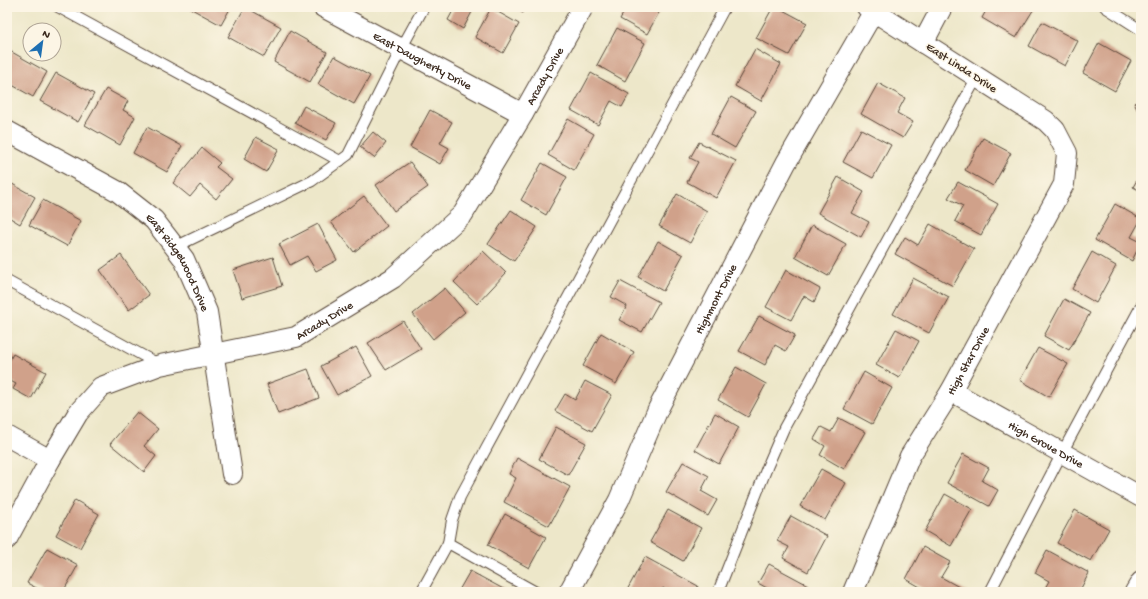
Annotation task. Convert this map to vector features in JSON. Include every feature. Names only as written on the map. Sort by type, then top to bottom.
[{"type":"street","name":"East Daugherty Drive","points":[[323,7],[523,114]]},
{"type":"street","name":"Arcady Drive","points":[[7,539],[50,460],[78,413],[101,387],[160,365],[296,338],[393,278],[463,214],[523,114],[583,7]]},
{"type":"street","points":[[923,42],[942,7]]},
{"type":"street","name":"East Linda Drive","points":[[870,9],[1046,121],[1055,130]]},
{"type":"street","name":"Highmont Drive","points":[[569,592],[619,500],[658,409],[779,177],[870,9]]},
{"type":"street","name":"High Star Drive","points":[[853,592],[910,456],[951,391],[1064,184],[1067,153],[1055,130]]},
{"type":"street","name":"East Ridgewood Drive","points":[[7,131],[117,191],[154,220],[184,259],[206,312],[232,474]]},
{"type":"street","name":"High Grove Drive","points":[[951,391],[1141,497]]},
{"type":"street","points":[[7,436],[50,460]]},
{"type":"street","points":[[1136,592],[1141,582]]},
{"type":"lane","points":[[58,7],[340,161]]},
{"type":"lane","points":[[175,247],[312,181],[348,156],[401,49],[424,7]]},
{"type":"lane","points":[[421,592],[448,543],[452,520],[460,497],[725,7]]},
{"type":"lane","points":[[1105,7],[1141,30]]},
{"type":"lane","points":[[718,592],[784,428],[977,77]]},
{"type":"lane","points":[[7,281],[160,365]]},
{"type":"lane","points":[[990,592],[1062,453],[1141,306]]},
{"type":"lane","points":[[448,543],[536,592]]},
{"type":"building","points":[[188,7],[231,7],[221,25]]},
{"type":"building","points":[[245,7],[281,27],[264,57],[228,37]]},
{"type":"building","points":[[455,7],[467,7],[473,10],[463,29],[448,20]]},
{"type":"building","points":[[512,7],[527,7],[523,13]]},
{"type":"building","points":[[627,7],[662,7],[647,34],[620,19]]},
{"type":"building","points":[[773,7],[777,7],[807,23],[789,55],[756,38]]},
{"type":"building","points":[[988,7],[1035,7],[1016,38],[982,18]]},
{"type":"building","points":[[491,8],[519,24],[503,53],[475,37]]},
{"type":"building","points":[[1042,22],[1078,41],[1065,66],[1029,46]]},
{"type":"building","points":[[617,28],[645,43],[625,81],[597,65]]},
{"type":"building","points":[[290,31],[327,52],[310,82],[274,62]]},
{"type":"building","points":[[1099,43],[1131,61],[1115,91],[1083,73]]},
{"type":"building","points":[[755,49],[781,64],[761,101],[735,86]]},
{"type":"building","points":[[10,51],[22,58],[22,62],[29,62],[47,72],[33,97],[7,82],[7,55]]},
{"type":"building","points":[[334,56],[370,76],[354,104],[318,84]]},
{"type":"building","points":[[56,73],[94,94],[78,122],[40,101]]},
{"type":"building","points":[[591,73],[629,94],[622,107],[611,101],[598,125],[571,110]]},
{"type":"building","points":[[878,83],[905,98],[897,113],[913,122],[903,138],[861,114]]},
{"type":"building","points":[[106,89],[128,101],[123,110],[135,117],[120,145],[85,125]]},
{"type":"building","points":[[731,97],[756,111],[735,148],[711,134]]},
{"type":"building","points":[[1141,99],[1141,117],[1134,103]]},
{"type":"building","points":[[304,106],[336,123],[326,140],[295,123]]},
{"type":"building","points":[[430,110],[452,122],[440,143],[449,148],[440,164],[410,147]]},
{"type":"building","points":[[568,119],[594,134],[574,170],[548,155]]},
{"type":"building","points":[[147,127],[182,146],[167,172],[133,153]]},
{"type":"building","points":[[861,129],[891,145],[873,178],[843,162]]},
{"type":"building","points":[[373,132],[386,143],[374,158],[360,147]]},
{"type":"building","points":[[256,137],[279,149],[266,172],[244,159]]},
{"type":"building","points":[[983,138],[1011,153],[993,186],[965,170]]},
{"type":"building","points":[[699,142],[736,161],[716,198],[687,182],[698,162],[690,158]]},
{"type":"building","points":[[202,148],[220,163],[216,167],[232,179],[216,199],[200,185],[190,197],[173,183]]},
{"type":"building","points":[[410,162],[428,187],[394,211],[376,185]]},
{"type":"building","points":[[542,163],[567,177],[546,215],[521,200]]},
{"type":"building","points":[[1141,173],[1141,191],[1133,187]]},
{"type":"building","points":[[838,177],[864,192],[852,213],[869,222],[861,237],[818,213]]},
{"type":"building","points":[[7,181],[35,197],[20,224],[7,216]]},
{"type":"building","points":[[958,182],[998,204],[981,235],[955,221],[963,206],[948,198]]},
{"type":"building","points":[[677,194],[707,211],[690,243],[659,226]]},
{"type":"building","points":[[364,196],[387,226],[354,252],[331,222]]},
{"type":"building","points":[[43,200],[81,221],[67,246],[29,225]]},
{"type":"building","points":[[1115,204],[1141,219],[1131,237],[1141,242],[1132,261],[1095,240]]},
{"type":"building","points":[[511,210],[537,227],[514,261],[488,244]]},
{"type":"building","points":[[318,224],[337,260],[316,271],[307,256],[290,265],[279,244]]},
{"type":"building","points":[[930,224],[974,249],[953,286],[895,254],[905,237],[918,245]]},
{"type":"building","points":[[812,225],[846,244],[828,276],[795,257]]},
{"type":"building","points":[[658,241],[683,255],[663,291],[638,277]]},
{"type":"building","points":[[483,251],[506,273],[477,304],[454,282]]},
{"type":"building","points":[[1092,252],[1116,266],[1096,303],[1072,289]]},
{"type":"building","points":[[121,255],[149,295],[129,310],[100,270]]},
{"type":"building","points":[[273,257],[282,286],[242,298],[233,270]]},
{"type":"building","points":[[786,270],[820,289],[814,302],[804,296],[791,320],[766,307]]},
{"type":"building","points":[[913,278],[949,297],[929,333],[893,314]]},
{"type":"building","points":[[620,281],[659,302],[642,332],[619,320],[627,306],[611,297]]},
{"type":"building","points":[[445,288],[465,312],[433,339],[413,314]]},
{"type":"building","points":[[1064,299],[1090,313],[1069,350],[1044,336]]},
{"type":"building","points":[[759,316],[795,335],[786,351],[775,345],[765,365],[739,351]]},
{"type":"building","points":[[403,321],[421,349],[386,370],[368,343]]},
{"type":"building","points":[[896,329],[919,341],[899,378],[876,365]]},
{"type":"building","points":[[601,333],[634,352],[616,384],[583,366]]},
{"type":"building","points":[[356,347],[372,376],[337,395],[321,366]]},
{"type":"building","points":[[1038,348],[1068,364],[1049,397],[1020,380]]},
{"type":"building","points":[[13,354],[46,372],[31,399],[13,389],[16,384],[7,379],[7,365]]},
{"type":"building","points":[[736,367],[766,384],[748,417],[718,400]]},
{"type":"building","points":[[308,369],[319,398],[278,414],[267,384]]},
{"type":"building","points":[[864,372],[892,388],[872,424],[844,409]]},
{"type":"building","points":[[585,381],[612,395],[592,431],[555,411],[565,394],[575,400]]},
{"type":"building","points":[[137,412],[158,429],[144,446],[156,456],[144,472],[110,444]]},
{"type":"building","points":[[715,413],[739,427],[719,464],[695,450]]},
{"type":"building","points":[[839,418],[865,432],[844,469],[820,455],[825,446],[814,439],[821,427],[831,432]]},
{"type":"building","points":[[556,427],[586,443],[568,475],[539,459]]},
{"type":"building","points":[[963,454],[989,468],[982,481],[998,490],[989,506],[947,483]]},
{"type":"building","points":[[517,458],[570,487],[549,526],[504,502],[516,478],[509,474]]},
{"type":"building","points":[[683,462],[709,476],[701,491],[717,500],[708,516],[666,492]]},
{"type":"building","points":[[821,469],[846,483],[825,520],[800,506]]},
{"type":"building","points":[[945,494],[972,509],[951,546],[925,531]]},
{"type":"building","points":[[75,500],[99,514],[80,548],[56,535]]},
{"type":"building","points":[[668,510],[701,528],[683,561],[650,542]]},
{"type":"building","points":[[1075,510],[1109,529],[1091,561],[1057,543]]},
{"type":"building","points":[[505,514],[546,537],[529,568],[488,545]]},
{"type":"building","points":[[791,516],[827,536],[808,572],[783,558],[789,547],[777,541]]},
{"type":"building","points":[[923,547],[950,562],[941,577],[968,592],[929,592],[906,579]]},
{"type":"building","points":[[47,548],[78,565],[63,592],[44,592],[27,583]]},
{"type":"building","points":[[1047,550],[1089,573],[1079,592],[1052,592],[1045,588],[1049,581],[1035,573]]},
{"type":"building","points":[[645,557],[698,586],[695,592],[670,592],[663,588],[660,592],[626,592]]},
{"type":"building","points":[[769,564],[808,585],[804,592],[774,592],[758,583]]},
{"type":"building","points":[[470,571],[509,592],[458,592]]}]
